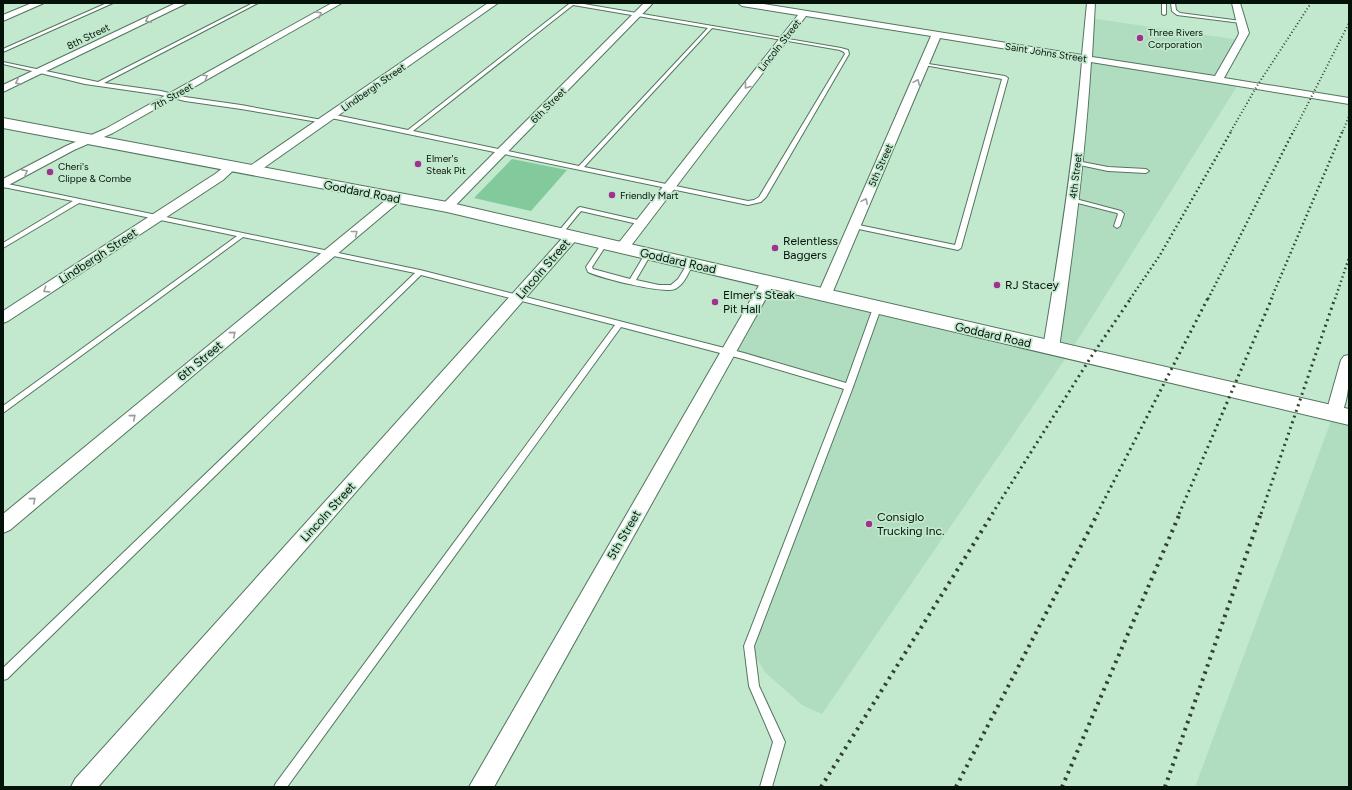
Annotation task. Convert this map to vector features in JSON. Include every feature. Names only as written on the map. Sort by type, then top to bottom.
[{"type":"street","points":[[3,18],[40,3]]},
{"type":"street","name":"8th Street","points":[[3,89],[183,3]]},
{"type":"street","name":"7th Street","points":[[3,184],[64,150],[109,131],[338,3]]},
{"type":"street","name":"Lindbergh Street","points":[[251,171],[494,3]]},
{"type":"street","name":"6th Street","points":[[447,207],[649,3]]},
{"type":"street","name":"Saint Johns Street","points":[[742,3],[794,7],[804,13],[1349,100]]},
{"type":"street","name":"4th Street","points":[[1051,348],[1064,265],[1077,163],[1088,58],[1091,3]]},
{"type":"street","points":[[1218,79],[1243,36],[1236,3]]},
{"type":"street","name":"Lincoln Street","points":[[622,248],[804,13]]},
{"type":"street","name":"5th Street","points":[[824,296],[937,34]]},
{"type":"street","name":"Goddard Road","points":[[3,124],[447,207],[824,296],[1342,415]]},
{"type":"street","name":"Lindbergh Street","points":[[3,318],[232,167]]},
{"type":"street","name":"6th Street","points":[[3,525],[396,198]]},
{"type":"street","name":"Lincoln Street","points":[[83,787],[518,297],[566,234]]},
{"type":"street","name":"5th Street","points":[[481,787],[768,282]]},
{"type":"street","points":[[1342,415],[1349,360]]},
{"type":"lane","points":[[3,51],[111,3]]},
{"type":"lane","points":[[99,84],[256,3]]},
{"type":"lane","points":[[331,116],[748,203],[760,201],[847,54],[846,51],[841,49],[572,3],[409,132]]},
{"type":"lane","points":[[1164,3],[1164,14]]},
{"type":"lane","points":[[1173,3],[1174,10],[1179,14],[1241,22]]},
{"type":"lane","points":[[580,168],[711,27]]},
{"type":"lane","points":[[3,63],[99,84],[322,122]]},
{"type":"lane","points":[[854,226],[958,248],[1005,78],[924,64]]},
{"type":"lane","points":[[1077,163],[1108,169],[1146,171]]},
{"type":"lane","points":[[3,184],[420,272],[620,323],[849,387]]},
{"type":"lane","points":[[1072,200],[1119,212],[1121,214],[1117,226]]},
{"type":"lane","points":[[3,246],[78,201]]},
{"type":"lane","points":[[566,234],[580,209],[642,223]]},
{"type":"lane","points":[[3,410],[242,235]]},
{"type":"lane","points":[[604,244],[591,263],[589,267],[590,270],[632,281],[658,287],[671,288],[678,283],[690,264]]},
{"type":"lane","points":[[632,281],[648,254]]},
{"type":"lane","points":[[3,675],[420,272]]},
{"type":"lane","points":[[766,787],[779,742],[754,686],[749,646],[849,387],[877,308]]},
{"type":"lane","points":[[280,787],[620,323]]},
{"type":"shaded area","points":[[1090,18],[1240,40],[1218,79],[1239,83],[1070,352],[822,714],[802,705],[765,672],[749,646],[849,387],[728,353],[768,282],[1051,348]]},
{"type":"shaded area","points":[[512,159],[567,170],[531,211],[474,198]]},
{"type":"shaded area","points":[[1334,413],[1349,417],[1349,787],[1195,787]]},
{"type":"railway","points":[[1231,131],[1257,86],[1311,3]]},
{"type":"railway","points":[[1294,131],[1349,23]]},
{"type":"railway","points":[[1343,131],[1349,116]]},
{"type":"railway","points":[[1130,299],[1160,255],[1232,130]]},
{"type":"railway","points":[[1208,299],[1294,130]]},
{"type":"railway","points":[[1271,299],[1343,130]]},
{"type":"railway","points":[[1335,299],[1349,258]]},
{"type":"railway","points":[[992,514],[1091,357],[1131,298]]},
{"type":"railway","points":[[1097,514],[1208,298]]},
{"type":"railway","points":[[1179,514],[1272,298]]},
{"type":"railway","points":[[1261,514],[1335,298]]},
{"type":"railway","points":[[821,787],[993,513]]},
{"type":"railway","points":[[956,787],[1098,513]]},
{"type":"railway","points":[[1062,787],[1180,513]]},
{"type":"railway","points":[[1165,787],[1261,513]]},
{"type":"place","name":"Three Rivers Corporation","points":[[1140,38]]},
{"type":"place","name":"Elmer's Steak Pit","points":[[418,164]]},
{"type":"place","name":"Cheri's Clippe & Combe","points":[[50,172]]},
{"type":"place","name":"Friendly Mart","points":[[612,195]]},
{"type":"place","name":"Relentless Baggers","points":[[775,248]]},
{"type":"place","name":"RJ Stacey","points":[[997,285]]},
{"type":"place","name":"Elmer's Steak Pit Hall","points":[[715,302]]},
{"type":"place","name":"Consiglo Trucking Inc.","points":[[869,524]]}]
